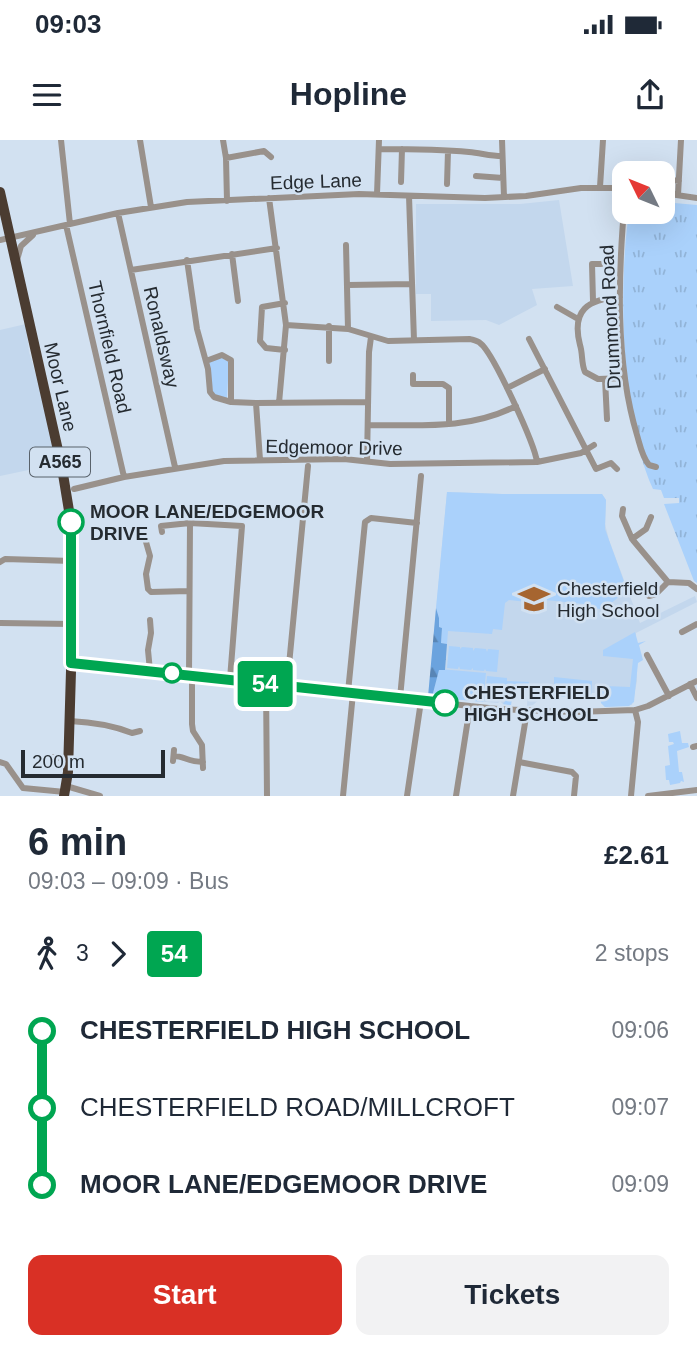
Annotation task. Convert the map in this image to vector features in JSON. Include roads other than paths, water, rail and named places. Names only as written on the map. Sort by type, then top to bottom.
[{"type":"highway","name":"A565","points":[[0,192],[6,239]]},
{"type":"highway","name":"Moor Lane","points":[[6,239],[15,265],[66,491],[72,529],[70,721],[65,791]]},
{"type":"street","name":"Thornfield Road","points":[[61,140],[68,225],[124,477]]},
{"type":"street","points":[[141,140],[151,207]]},
{"type":"street","points":[[223,140],[227,201]]},
{"type":"street","points":[[377,194],[379,140]]},
{"type":"street","points":[[418,149],[419,140]]},
{"type":"street","points":[[502,140],[504,197]]},
{"type":"street","points":[[600,187],[603,140]]},
{"type":"street","points":[[671,140],[681,141],[678,195],[697,198]]},
{"type":"street","points":[[226,158],[266,148],[271,157]]},
{"type":"street","points":[[379,149],[471,152],[487,157],[502,156]]},
{"type":"street","points":[[402,149],[402,179]]},
{"type":"street","points":[[448,151],[450,182]]},
{"type":"street","points":[[476,176],[503,178]]},
{"type":"street","name":"Edge Lane","points":[[6,239],[151,207],[269,198],[377,194],[454,198],[504,197],[612,187]]},
{"type":"street","points":[[409,196],[414,340]]},
{"type":"street","points":[[269,198],[285,303],[285,350],[279,403]]},
{"type":"street","name":"Ronaldsway","points":[[118,213],[175,467]]},
{"type":"street","name":"Drummond Road","points":[[624,224],[620,297],[625,378],[644,456],[649,465],[656,467]]},
{"type":"street","points":[[15,265],[21,246],[38,232]]},
{"type":"street","points":[[346,245],[348,329]]},
{"type":"street","points":[[131,270],[276,248]]},
{"type":"street","points":[[232,254],[238,301]]},
{"type":"street","points":[[187,260],[197,329],[212,394],[218,399],[256,404],[368,402]]},
{"type":"street","points":[[593,301],[592,264],[601,264]]},
{"type":"street","points":[[348,285],[412,284]]},
{"type":"street","points":[[620,297],[593,301],[578,319],[576,334],[583,368],[593,378],[625,378]]},
{"type":"street","points":[[285,303],[262,307],[260,341],[263,347],[285,350]]},
{"type":"street","points":[[557,307],[578,319]]},
{"type":"street","points":[[286,325],[329,326],[388,341],[470,340],[480,343],[487,351],[516,406],[536,450],[537,462]]},
{"type":"street","points":[[327,362],[329,326]]},
{"type":"street","points":[[367,460],[371,337]]},
{"type":"street","points":[[529,339],[596,469],[611,463],[617,469]]},
{"type":"street","points":[[206,361],[222,355],[231,360],[231,402]]},
{"type":"street","points":[[507,388],[545,369]]},
{"type":"street","points":[[413,375],[414,384],[443,384],[449,388],[449,424]]},
{"type":"street","points":[[605,379],[607,419]]},
{"type":"street","points":[[256,404],[260,460]]},
{"type":"street","points":[[368,425],[449,424],[489,419],[516,406]]},
{"type":"street","name":"Edgemoor Drive","points":[[74,489],[175,467],[225,461],[344,458],[390,464],[537,462],[565,457],[594,445]]},
{"type":"street","points":[[287,686],[308,466]]},
{"type":"street","points":[[400,698],[421,476]]},
{"type":"street","points":[[623,509],[622,516],[632,539],[668,582],[689,583],[697,589]]},
{"type":"street","points":[[632,539],[646,529],[651,517]]},
{"type":"street","points":[[343,796],[365,522],[371,518],[417,523]]},
{"type":"street","points":[[174,756],[203,765],[202,745],[192,724],[190,523]]},
{"type":"street","points":[[162,532],[161,526],[190,523],[242,526],[230,679]]},
{"type":"street","points":[[143,534],[150,556],[146,586],[151,592],[161,589],[189,592]]},
{"type":"street","points":[[0,562],[5,559],[72,561]]},
{"type":"street","points":[[649,596],[656,594],[668,582]]},
{"type":"street","points":[[150,671],[148,650],[151,618]]},
{"type":"street","points":[[0,623],[72,624]]},
{"type":"street","points":[[682,632],[697,624]]},
{"type":"street","points":[[647,655],[669,696]]},
{"type":"street","points":[[71,663],[527,711],[635,710],[694,682],[697,698]]},
{"type":"street","points":[[266,684],[267,796]]},
{"type":"street","points":[[407,796],[421,701]]},
{"type":"street","points":[[456,796],[470,706]]},
{"type":"street","points":[[635,710],[638,722],[631,796],[638,796]]},
{"type":"street","points":[[513,796],[527,711]]},
{"type":"street","points":[[70,721],[115,726],[132,733],[141,731]]},
{"type":"street","points":[[51,757],[68,759]]},
{"type":"street","points":[[0,762],[6,764],[23,788],[100,796]]},
{"type":"street","points":[[519,762],[572,772],[576,776],[574,796]]},
{"type":"street","points":[[648,796],[697,790]]},
{"type":"place","name":"MOOR LANE/EDGEMOOR DRIVE","points":[[71,522]]},
{"type":"place","name":"Chesterfield High School","points":[[534,599]]},
{"type":"place","name":"CHESTERFIELD HIGH SCHOOL","points":[[445,703]]}]
